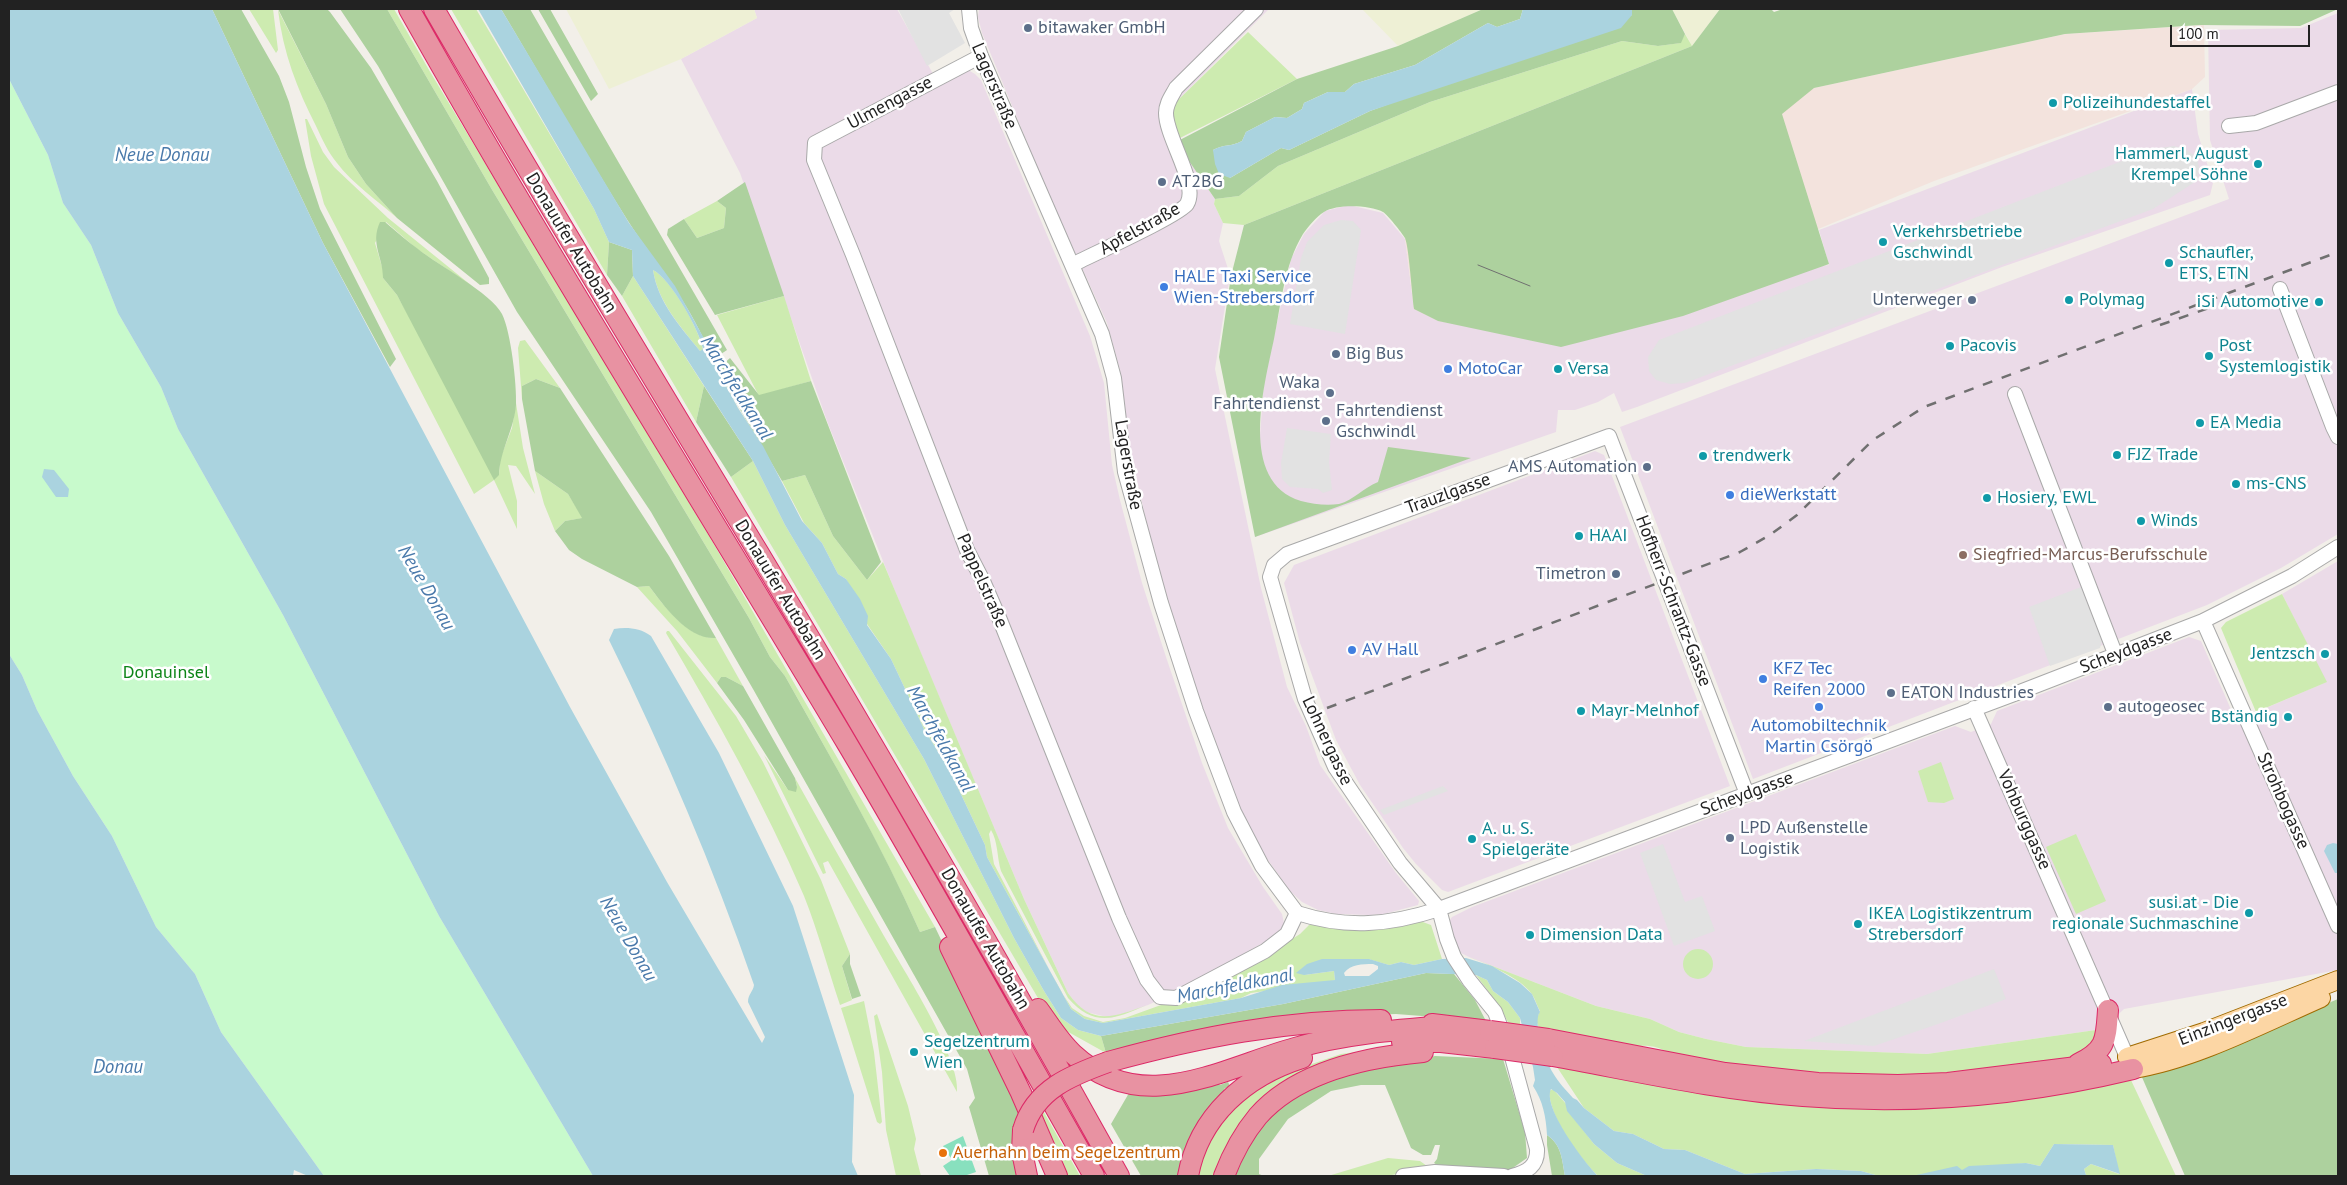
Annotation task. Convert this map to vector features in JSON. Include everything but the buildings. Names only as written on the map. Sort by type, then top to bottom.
[{"type":"highway","name":"Donauufer Autobahn","points":[[409,9],[512,186],[924,874],[1094,1176]]},
{"type":"highway","name":"Donauufer Autobahn","points":[[434,9],[535,183],[759,553],[988,943],[1119,1176]]},
{"type":"highway","points":[[924,874],[943,933],[998,1045],[1057,1176]]},
{"type":"highway","points":[[988,943],[1074,1055],[1103,1074],[1136,1085],[1150,1087],[1179,1084],[1295,1048],[1346,1036],[1445,1026]]},
{"type":"highway","points":[[2072,1067],[2092,1057],[2101,1048],[2106,1037],[2108,1010]]},
{"type":"highway","points":[[1027,1176],[1022,1152],[1023,1130],[1030,1111],[1050,1089],[1070,1077],[1108,1062],[1200,1038],[1299,1023],[1396,1020],[1445,1026],[1492,1039],[1550,1048],[1725,1073],[1818,1083],[1898,1085],[1948,1082],[2072,1067],[2130,1063]]},
{"type":"highway","points":[[1224,1176],[1241,1139],[1258,1116],[1277,1098],[1300,1085],[1329,1072],[1378,1059],[1471,1046],[1492,1039]]},
{"type":"highway","points":[[1188,1176],[1196,1148],[1216,1114],[1239,1090],[1268,1072],[1311,1056],[1372,1044],[1419,1041],[1471,1046]]},
{"type":"highway","points":[[1550,1048],[1731,1088],[1801,1096],[1858,1099],[1931,1098],[1987,1094],[2075,1081],[2130,1063]]},
{"type":"main road","name":"Einzingergasse","points":[[2130,1063],[2338,980]]},
{"type":"main road","name":"Einzingergasse","points":[[2130,1063],[2156,1065],[2195,1051],[2338,991]]},
{"type":"street","name":"Apfelstraße","points":[[1072,265],[1168,217],[1186,205],[1190,193],[1170,136],[1166,112],[1168,101],[1176,88],[1256,9]]},
{"type":"street","name":"Lagerstraße","points":[[968,11],[981,56],[1102,334],[1114,378],[1125,472],[1161,603],[1196,711],[1234,812],[1262,866],[1297,912]]},
{"type":"street","name":"Ulmengasse","points":[[814,160],[815,143],[981,56]]},
{"type":"street","points":[[2229,126],[2256,123],[2338,92]]},
{"type":"street","name":"Pappelstraße","points":[[814,160],[853,255],[967,550],[1000,620],[1119,918],[1147,980],[1160,997],[1176,998],[1265,951],[1288,934],[1297,912]]},
{"type":"street","points":[[2280,288],[2332,427],[2338,437]]},
{"type":"street","points":[[2015,394],[2116,656]]},
{"type":"street","name":"Trauzlgasse","points":[[1287,554],[1609,436]]},
{"type":"street","name":"Hofherr-Schrantz-Gasse","points":[[1609,436],[1747,794]]},
{"type":"street","name":"Scheydgasse","points":[[1297,912],[1318,919],[1371,924],[1409,919],[1439,909],[2116,656],[2203,621],[2292,576],[2338,547]]},
{"type":"street","name":"Lohnergasse","points":[[1287,554],[1274,565],[1270,577],[1305,698],[1336,767],[1352,794],[1400,863],[1439,909]]},
{"type":"street","name":"Strohbogasse","points":[[2203,621],[2338,926]]},
{"type":"street","name":"Vohburggasse","points":[[1974,708],[2130,1063]]},
{"type":"street","points":[[1439,909],[1454,957],[1469,980],[1495,1012],[1512,1057],[1537,1149],[1534,1163],[1525,1172],[1512,1176]]},
{"type":"street","points":[[1403,1176],[1434,1172],[1504,1176]]},
{"type":"shaded area","points":[[754,9],[897,9],[937,81],[968,70],[975,74],[981,80],[1090,336],[1104,383],[1112,465],[1120,500],[1142,583],[1166,657],[1202,763],[1228,828],[1263,887],[1282,914],[1284,923],[1280,933],[1181,990],[1148,1005],[1111,1018],[1086,1012],[1077,1005],[1068,993],[1024,899],[903,611],[827,421],[740,173],[681,59],[757,18]]},
{"type":"shaded area","points":[[898,9],[955,9],[949,13],[965,43],[927,66]]},
{"type":"shaded area","points":[[979,9],[1269,9],[1176,102],[1176,142],[1215,199],[1214,204],[1223,223],[1219,241],[1230,275],[1215,369],[1261,588],[1287,687],[1306,726],[1320,765],[1396,873],[1419,901],[1418,905],[1384,914],[1369,915],[1336,914],[1318,910],[1302,902],[1291,892],[1260,849],[1224,774],[1201,711],[1152,546],[1130,450],[1120,370],[1107,323],[1045,186],[982,33],[978,17]]},
{"type":"shaded area","points":[[2338,13],[2338,534],[2281,568],[2207,605],[1753,779],[1620,427],[2229,199],[2210,140],[2208,30],[2301,28]]},
{"type":"shaded area","points":[[2204,25],[2205,77],[2192,89],[1934,181],[1811,232],[1561,342],[1438,321],[1414,309],[1405,239],[1814,88],[2065,34]]},
{"type":"shaded area","points":[[2192,89],[2198,134],[2213,183],[2210,195],[2002,267],[1622,412],[1614,393],[1598,402],[1575,410],[1558,410],[1556,432],[1255,537],[1264,382],[1291,259],[1304,234],[1325,211],[1349,205],[1383,213],[1405,239],[1414,309],[1829,265],[1819,230]]},
{"type":"shaded area","points":[[2174,146],[2186,149],[2197,158],[2199,167],[2198,180],[2153,209],[1685,383],[1670,384],[1656,380],[1649,371],[1648,357],[1659,340],[2153,149]]},
{"type":"shaded area","points":[[1341,220],[1353,221],[1361,230],[1345,334],[1290,324],[1301,258],[1307,242],[1324,225]]},
{"type":"shaded area","points":[[1287,428],[1331,434],[1329,462],[1332,490],[1323,493],[1318,489],[1290,487],[1282,479],[1281,463]]},
{"type":"shaded area","points":[[1595,451],[1604,455],[1730,786],[1448,892],[1442,890],[1403,848],[1360,785],[1336,740],[1300,643],[1284,583],[1294,565]]},
{"type":"shaded area","points":[[2338,561],[2338,970],[2124,1009],[2103,1029],[1927,1054],[1746,1047],[1679,1032],[1650,1019],[1596,1006],[1461,953],[1450,933],[1449,921],[1452,917],[1472,907],[1955,726],[1971,732],[1991,724],[1997,711],[2189,637],[2201,641],[2236,721],[2326,682],[2282,594]]},
{"type":"shaded area","points":[[2081,587],[2102,641],[2100,648],[2050,666],[2029,607]]},
{"type":"shaded area","points":[[1443,786],[1448,791],[1384,815],[1380,810]]},
{"type":"shaded area","points":[[1663,844],[1685,902],[1702,896],[1715,931],[1674,946],[1640,853]]},
{"type":"shaded area","points":[[1994,969],[2006,999],[1874,1046],[1804,1041]]},
{"type":"green space","points":[[212,9],[241,9],[279,76],[289,102],[306,167],[320,209],[396,359],[390,367],[323,243]]},
{"type":"green space","points":[[249,9],[273,9],[278,50],[276,53]]},
{"type":"green space","points":[[278,9],[327,9],[330,12],[371,68],[437,181],[489,278],[489,284],[480,285],[397,218],[366,184],[348,157],[326,104]]},
{"type":"green space","points":[[340,9],[387,9],[491,188],[749,618],[770,657],[785,676],[873,834],[920,932],[935,927],[1022,1109],[1019,1176],[989,1176],[969,1107],[975,1098],[967,1069],[651,512],[517,312],[378,66]]},
{"type":"green space","points":[[387,9],[394,9],[708,534],[935,927],[920,932],[873,834],[785,676],[770,657],[749,618],[491,188]]},
{"type":"green space","points":[[451,9],[476,9],[594,209],[609,242],[607,275]]},
{"type":"green space","points":[[501,9],[530,9],[727,350],[712,360],[685,305],[628,221]]},
{"type":"green space","points":[[538,9],[550,9],[598,94],[591,101]]},
{"type":"green space","points":[[566,9],[754,9],[757,18],[681,59],[609,89]]},
{"type":"green space","points":[[1362,9],[1483,9],[1398,46]]},
{"type":"green space","points":[[1483,9],[1523,9],[1520,19],[1497,27],[1488,23],[1415,65],[1354,84],[1345,92],[1328,92],[1304,103],[1302,109],[1287,118],[1275,117],[1246,132],[1242,141],[1213,150],[1230,178],[1281,148],[1289,150],[1370,111],[1632,15],[1632,9],[1672,9],[1685,34],[1681,43],[1658,46],[1622,41],[1430,102],[1278,166],[1239,196],[1215,199],[1176,142],[1297,79],[1398,46]]},
{"type":"green space","points":[[1672,9],[1720,9],[1692,46]]},
{"type":"green space","points":[[1720,9],[1771,9],[1774,12],[1783,9],[2338,9],[2300,26],[2200,25],[2065,34],[1814,88],[1782,114],[1829,264],[1683,316],[1561,347],[1438,321],[1414,309],[1405,238],[1388,216],[1383,212],[1362,207],[1330,209],[1315,219],[1303,234],[1291,259],[1284,285],[1265,381],[1260,431],[1262,454],[1269,474],[1281,491],[1301,501],[1334,505],[1349,500],[1378,482],[1388,447],[1471,458],[1255,537],[1219,357],[1231,276],[1244,225],[1692,46]]},
{"type":"green space","points":[[278,10],[326,104],[348,157],[366,184],[397,218],[350,178],[328,150],[292,70],[283,41]]},
{"type":"green space","points":[[1248,32],[1297,79],[1176,140],[1173,112],[1176,102]]},
{"type":"green space","points":[[1685,34],[1692,46],[1244,225],[1223,223],[1214,204],[1215,199],[1239,196],[1278,166],[1430,102],[1622,41],[1658,46],[1680,43]]},
{"type":"green space","name":"Donauinsel","points":[[9,79],[48,155],[63,203],[91,245],[118,313],[161,387],[178,429],[283,615],[439,916],[593,1176],[324,1176],[221,1032],[195,974],[156,927],[112,836],[73,776],[37,710],[22,675],[9,654]]},
{"type":"green space","points":[[305,119],[307,119],[323,152],[334,167],[388,218],[472,286],[417,249],[386,222],[375,243],[383,270],[383,278],[397,295],[499,475],[500,459],[512,428],[516,403],[523,448],[535,494],[516,466],[508,465],[517,501],[517,529],[494,480],[474,494],[324,204],[311,156]]},
{"type":"green space","points":[[745,182],[784,296],[715,315],[667,235],[668,229],[684,219],[697,238],[724,228],[726,208],[717,201]]},
{"type":"green space","points":[[717,201],[726,208],[724,228],[697,238],[684,219]]},
{"type":"green space","points":[[380,222],[385,222],[427,256],[476,288],[502,314],[513,359],[516,405],[499,475],[494,480],[397,295],[383,278],[376,237]]},
{"type":"green space","points":[[609,242],[632,250],[633,276],[622,296],[607,275]]},
{"type":"green space","points":[[653,270],[668,283],[676,294],[696,330],[703,350],[700,351],[671,313],[660,293]]},
{"type":"green space","points":[[633,276],[704,386],[696,422],[622,296]]},
{"type":"green space","points":[[784,296],[811,381],[759,396],[717,315]]},
{"type":"green space","points":[[525,340],[560,388],[536,379],[522,386],[522,399],[518,348],[520,341]]},
{"type":"green space","points":[[730,358],[759,395],[811,381],[881,562],[867,580],[833,536],[805,475],[782,481],[724,382],[719,368]]},
{"type":"green space","points":[[536,379],[560,388],[669,556],[716,638],[696,634],[686,628],[669,612],[649,586],[637,587],[582,559],[569,550],[555,531],[565,521],[582,518],[568,494],[535,471],[522,399],[522,386]]},
{"type":"green space","points":[[704,386],[753,461],[731,477],[696,422]]},
{"type":"green space","points":[[753,461],[785,525],[924,759],[1014,938],[1044,991],[1061,1018],[1078,1030],[1101,1036],[1106,1053],[1054,1024],[1048,1015],[731,477]]},
{"type":"green space","points":[[535,471],[568,494],[583,518],[565,521],[555,531],[544,504]]},
{"type":"green space","points":[[805,475],[833,536],[867,580],[883,562],[1024,899],[1068,993],[1077,1004],[1095,1015],[1114,1015],[1147,1005],[1125,1014],[1105,1018],[1087,1014],[1068,998],[1001,871],[995,839],[991,830],[989,834],[994,864],[1051,973],[987,857],[985,845],[950,771],[924,729],[891,659],[867,624],[846,579],[838,574],[822,543],[804,523],[782,481]]},
{"type":"green space","points":[[649,586],[669,612],[686,627],[706,637],[716,638],[743,686],[726,677],[721,677],[717,683],[677,631],[637,587]]},
{"type":"green space","points":[[2282,594],[2327,682],[2256,712],[2221,628],[2226,622]]},
{"type":"green space","points":[[669,631],[736,716],[763,762],[821,880],[850,954],[842,966],[852,1000],[840,1005],[809,909],[789,862],[739,762],[666,633]]},
{"type":"green space","points":[[721,677],[726,677],[743,686],[795,778],[796,792],[788,790],[744,720],[717,683]]},
{"type":"green space","points":[[764,755],[788,790],[797,787],[795,778],[917,991],[950,1058],[956,1077],[957,1092],[828,861],[823,863],[826,873],[823,874]]},
{"type":"green space","points":[[1941,762],[1954,799],[1944,803],[1928,802],[1918,771]]},
{"type":"green space","points":[[2076,834],[2106,901],[2076,914],[2046,847]]},
{"type":"green space","points":[[1420,921],[1431,925],[1442,959],[1414,965],[1401,962],[1389,965],[1368,959],[1358,959],[1304,975],[1334,971],[1335,980],[1329,982],[1251,993],[1241,998],[1103,1023],[1085,1019],[1071,1009],[1063,994],[1072,1008],[1084,1016],[1103,1022],[1125,1018],[1208,988],[1267,955],[1300,934],[1309,925],[1321,923]]},
{"type":"green space","points":[[1698,949],[1709,953],[1713,964],[1709,975],[1698,979],[1687,975],[1683,964],[1687,953]]},
{"type":"green space","points":[[850,954],[850,964],[861,996],[852,999],[842,966]]},
{"type":"green space","points":[[1486,964],[1596,1006],[1650,1019],[1679,1032],[1746,1047],[1927,1054],[2103,1029],[2084,1058],[1970,1075],[1825,1077],[1671,1056],[1665,1051],[1651,1046],[1607,1046],[1540,1031],[1536,1020],[1540,1011],[1532,995],[1519,982]]},
{"type":"green space","points":[[1426,973],[1454,974],[1475,1000],[1486,1021],[1396,1014],[1312,1017],[1106,1053],[1101,1036],[1283,1004]]},
{"type":"green space","points":[[1476,975],[1487,980],[1493,991],[1508,1002],[1520,1018],[1520,1026],[1509,1024],[1500,1007]]},
{"type":"green space","points":[[2338,999],[2338,1176],[2185,1176],[2141,1075],[2192,1060]]},
{"type":"green space","points":[[864,1001],[874,1052],[882,1122],[880,1124],[877,1122],[841,1008]]},
{"type":"green space","points":[[877,1014],[908,1106],[916,1139],[914,1149],[921,1176],[896,1176],[886,1130],[882,1072],[874,1016]]},
{"type":"green space","points":[[1401,1046],[1363,1057],[1217,1176],[1196,1176],[1208,1139],[1230,1110],[1274,1077],[1341,1054]]},
{"type":"green space","points":[[1435,1056],[1503,1059],[1525,1132],[1527,1158],[1507,1172],[1442,1168],[1434,1163],[1437,1159],[1440,1145],[1435,1145],[1431,1155],[1423,1155],[1411,1148],[1385,1085],[1361,1085],[1331,1091],[1288,1119],[1259,1159],[1259,1174],[1264,1176],[1231,1176],[1252,1135],[1290,1098],[1343,1075]]},
{"type":"green space","points":[[1555,1064],[1708,1093],[2130,1078],[2176,1176],[2086,1175],[2084,1169],[2091,1164],[2119,1174],[2113,1145],[2054,1144],[2040,1166],[2026,1163],[1912,1176],[1879,1176],[1861,1171],[1816,1169],[1745,1174],[1685,1150],[1664,1149],[1633,1134],[1614,1131],[1584,1108]]},
{"type":"green space","points":[[1215,1080],[1220,1085],[1228,1082],[1230,1086],[1224,1089],[1225,1091],[1182,1176],[1141,1176],[1111,1124],[1129,1093]]},
{"type":"green space","points":[[1553,1089],[1567,1105],[1568,1111],[1594,1144],[1617,1163],[1647,1176],[1598,1176],[1582,1159],[1560,1125],[1551,1102],[1549,1091]]},
{"type":"green space","points":[[1041,1107],[1080,1176],[1063,1176],[1037,1113]]},
{"type":"green space","points":[[1547,1135],[1556,1143],[1562,1159],[1565,1176],[1552,1176]]},
{"type":"green space","points":[[963,1136],[976,1172],[964,1176],[950,1176],[943,1166],[952,1160],[943,1146]]},
{"type":"green space","points":[[1388,1158],[1420,1161],[1427,1166],[1426,1169],[1386,1176],[1328,1176]]},
{"type":"water","name":"Neue Donau","points":[[9,9],[212,9],[323,243],[570,707],[667,882],[762,1043],[765,1037],[748,1002],[754,985],[722,897],[687,810],[609,640],[614,629],[633,629],[651,636],[719,753],[793,906],[854,1095],[852,1162],[858,1176],[593,1176],[439,916],[283,615],[178,429],[161,387],[118,313],[91,245],[63,203],[48,155],[9,79]]},
{"type":"water","points":[[478,9],[501,9],[629,223],[675,286],[706,342],[712,360],[738,408],[763,446],[802,521],[822,543],[838,574],[846,579],[860,599],[868,616],[867,625],[891,659],[924,729],[950,771],[985,845],[987,857],[1071,1009],[1085,1019],[1103,1023],[1241,998],[1282,985],[1335,980],[1334,971],[1304,975],[1296,973],[1307,964],[1322,959],[1369,959],[1389,965],[1401,962],[1414,965],[1442,959],[1466,958],[1492,966],[1520,983],[1532,994],[1540,1012],[1538,1024],[1541,1042],[1553,1073],[1573,1098],[1614,1131],[1633,1134],[1664,1149],[1685,1150],[1745,1174],[1816,1169],[1861,1171],[1879,1176],[1647,1176],[1617,1163],[1594,1144],[1567,1111],[1565,1102],[1551,1089],[1550,1097],[1558,1121],[1575,1148],[1598,1176],[1565,1176],[1556,1143],[1547,1135],[1543,1109],[1533,1086],[1535,1080],[1533,1067],[1520,1018],[1508,1002],[1493,991],[1487,980],[1476,975],[1426,973],[1283,1004],[1101,1036],[1078,1030],[1061,1018],[1014,938],[924,759],[785,525],[753,461],[633,276],[632,250],[609,242],[594,209]],"holes":[[[653,270],[668,283],[690,318],[701,341],[703,349],[700,351],[665,304]],[[1373,964],[1378,966],[1378,969],[1369,976],[1345,976],[1344,973],[1353,966]]]},
{"type":"water","points":[[1523,9],[1632,9],[1632,15],[1621,28],[1370,111],[1289,150],[1281,148],[1230,178],[1219,174],[1213,150],[1242,141],[1246,132],[1275,117],[1287,118],[1302,109],[1304,103],[1328,92],[1345,92],[1354,84],[1415,65],[1488,23],[1497,27],[1520,19]]},
{"type":"water","points":[[44,469],[54,470],[69,489],[68,497],[56,497],[42,477]]},
{"type":"water","name":"Donau","points":[[9,654],[22,675],[37,710],[73,776],[112,836],[156,927],[195,974],[221,1032],[324,1176],[308,1176],[294,1170],[293,1176],[9,1176]]},
{"type":"water","points":[[2338,844],[2338,873],[2335,873],[2324,851],[2327,845]]},
{"type":"water","points":[[2054,1144],[2113,1145],[2120,1174],[2091,1164],[2084,1169],[2086,1175],[2091,1176],[1912,1176],[1957,1166],[1962,1170],[1969,1166],[2026,1163],[2040,1166]]},
{"type":"tram line","points":[[1478,265],[1530,286]]},
{"type":"railway","points":[[1327,708],[1740,552],[1770,535],[1797,515],[1873,440],[1924,407],[2338,252]]},
{"type":"railway","points":[[2160,325],[2209,308]]},
{"type":"place","name":"bitawaker GmbH","points":[[1028,28]]},
{"type":"place","name":"Polizeihundestaffel","points":[[2053,103]]},
{"type":"place","name":"Hammerl, August Krempel Söhne","points":[[2258,164]]},
{"type":"place","name":"AT2BG","points":[[1162,182]]},
{"type":"place","name":"Verkehrsbetriebe Gschwindl","points":[[1883,242]]},
{"type":"place","name":"Schaufler, ETS, ETN","points":[[2169,263]]},
{"type":"place","name":"HALE Taxi Service Wien-Strebersdorf","points":[[1164,287]]},
{"type":"place","name":"Unterweger","points":[[1972,300]]},
{"type":"place","name":"Polymag","points":[[2069,300]]},
{"type":"place","name":"iSi Automotive","points":[[2319,302]]},
{"type":"place","name":"Pacovis","points":[[1950,346]]},
{"type":"place","name":"Big Bus","points":[[1336,354]]},
{"type":"place","name":"Post Systemlogistik","points":[[2209,356]]},
{"type":"place","name":"MotoCar","points":[[1448,369]]},
{"type":"place","name":"Versa","points":[[1558,369]]},
{"type":"place","name":"Waka Fahrtendienst","points":[[1330,393]]},
{"type":"place","name":"Fahrtendienst Gschwindl","points":[[1326,421]]},
{"type":"place","name":"EA Media","points":[[2200,423]]},
{"type":"place","name":"FJZ Trade","points":[[2117,455]]},
{"type":"place","name":"trendwerk","points":[[1703,456]]},
{"type":"place","name":"AMS Automation","points":[[1647,467]]},
{"type":"place","name":"ms-CNS","points":[[2236,484]]},
{"type":"place","name":"dieWerkstatt","points":[[1730,495]]},
{"type":"place","name":"Hosiery, EWL","points":[[1987,498]]},
{"type":"place","name":"Winds","points":[[2141,521]]},
{"type":"place","name":"HAAI","points":[[1579,536]]},
{"type":"place","name":"Siegfried-Marcus-Berufsschule","points":[[1963,555]]},
{"type":"place","name":"Timetron","points":[[1616,574]]},
{"type":"place","name":"AV Hall","points":[[1352,650]]},
{"type":"place","name":"Jentzsch","points":[[2325,654]]},
{"type":"place","name":"KFZ Tec Reifen 2000","points":[[1763,679]]},
{"type":"place","name":"EATON Industries","points":[[1891,693]]},
{"type":"place","name":"Automobiltechnik Martin Csörgö","points":[[1819,707]]},
{"type":"place","name":"autogeosec","points":[[2108,707]]},
{"type":"place","name":"Mayr-Melnhof","points":[[1581,711]]},
{"type":"place","name":"Bständig","points":[[2288,717]]},
{"type":"place","name":"LPD Außenstelle Logistik","points":[[1730,838]]},
{"type":"place","name":"A. u. S. Spielgeräte","points":[[1472,839]]},
{"type":"place","name":"susi.at - Die regionale Suchmaschine","points":[[2249,913]]},
{"type":"place","name":"IKEA Logistikzentrum Strebersdorf","points":[[1858,924]]},
{"type":"place","name":"Dimension Data","points":[[1530,935]]},
{"type":"place","name":"Segelzentrum Wien","points":[[914,1052]]},
{"type":"place","name":"Auerhahn beim Segelzentrum","points":[[943,1153]]},
{"type":"water label","name":"Marchfeldkanal","points":[[736,388]]},
{"type":"water label","name":"Marchfeldkanal","points":[[940,739]]},
{"type":"water label","name":"Marchfeldkanal","points":[[1235,986]]}]
